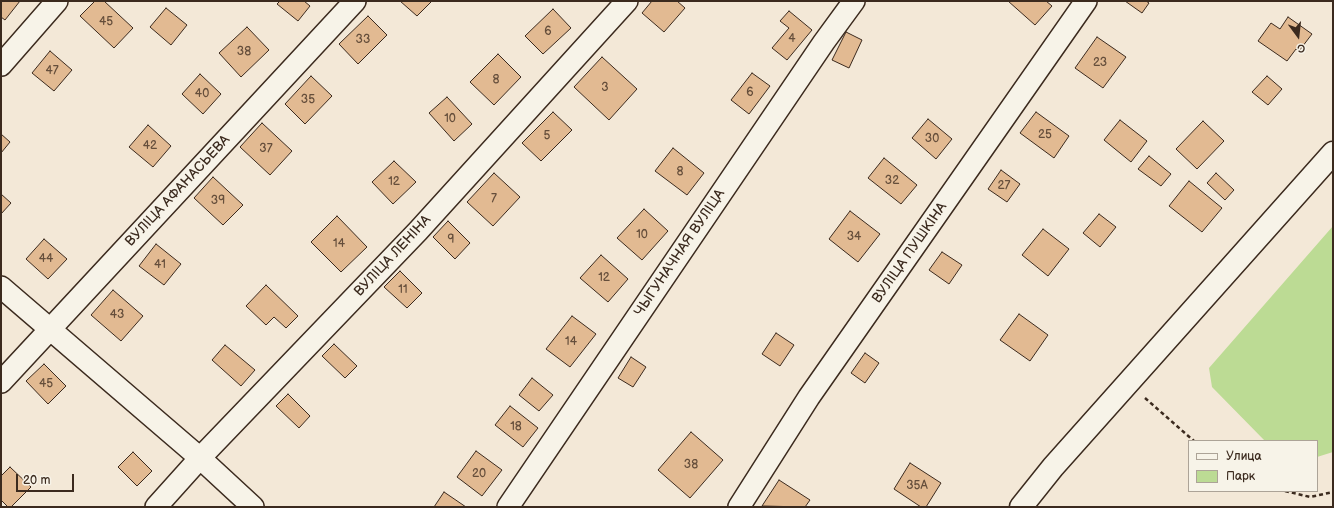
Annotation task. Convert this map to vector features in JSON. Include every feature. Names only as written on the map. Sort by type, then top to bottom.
[{"type":"street","points":[[1,65],[57,1]]},
{"type":"street","name":"ВУЛІЦА АФАНАСЬЕВА","points":[[1,382],[355,1]]},
{"type":"street","name":"ВУЛІЦА ЛЕНІНА","points":[[156,507],[200,458],[418,230],[627,1]]},
{"type":"street","name":"ЧЫГУНАЧНАЯ ВУЛІЦА","points":[[508,507],[824,42],[854,1]]},
{"type":"street","name":"ВУЛІЦА ПУШКІНА","points":[[739,507],[810,397],[1086,1]]},
{"type":"street","points":[[1021,507],[1053,467],[1333,153]]},
{"type":"street","points":[[1,287],[49,330],[200,458],[253,507]]},
{"type":"path","points":[[1145,398],[1193,440]]},
{"type":"path","points":[[1289,492],[1310,497],[1333,492]]},
{"type":"green space","points":[[1333,226],[1333,452],[1318,457],[1318,440],[1264,440],[1212,387],[1209,368]]},
{"type":"building","points":[[1,1],[20,1],[5,20],[1,17]]},
{"type":"building","points":[[95,1],[104,1],[133,28],[114,48],[80,16]]},
{"type":"building","points":[[280,1],[304,1],[310,6],[298,21],[277,4]]},
{"type":"building","points":[[400,1],[432,1],[417,16]]},
{"type":"building","points":[[652,1],[677,1],[685,8],[664,32],[642,13]]},
{"type":"building","points":[[1008,1],[1046,1],[1052,6],[1035,25]]},
{"type":"building","points":[[1125,1],[1146,1],[1149,3],[1142,13]]},
{"type":"building","points":[[166,8],[187,25],[171,45],[150,27]]},
{"type":"building","points":[[553,9],[571,28],[543,54],[525,36]]},
{"type":"building","points":[[789,11],[812,30],[787,60],[772,48],[789,28],[780,21]]},
{"type":"building","points":[[368,16],[387,35],[358,64],[339,44]]},
{"type":"building","points":[[1288,17],[1312,34],[1299,51],[1296,49],[1287,61],[1258,41],[1271,23],[1280,29]]},
{"type":"building","points":[[247,27],[269,50],[241,77],[219,53]]},
{"type":"building","points":[[846,32],[862,40],[849,68],[832,60]]},
{"type":"building","points":[[1097,37],[1126,57],[1103,88],[1075,68]]},
{"type":"building","points":[[50,51],[72,70],[54,91],[32,73]]},
{"type":"building","points":[[498,54],[521,77],[494,105],[470,82]]},
{"type":"building","points":[[602,57],[637,89],[609,120],[574,87]]},
{"type":"building","points":[[752,73],[770,86],[749,114],[731,100]]},
{"type":"building","points":[[200,74],[221,94],[203,114],[182,94]]},
{"type":"building","points":[[311,76],[332,96],[305,124],[285,104]]},
{"type":"building","points":[[1267,76],[1282,89],[1268,105],[1252,92]]},
{"type":"building","points":[[447,97],[472,124],[454,141],[429,113]]},
{"type":"building","points":[[553,112],[572,130],[541,161],[522,143]]},
{"type":"building","points":[[1036,112],[1069,136],[1054,158],[1020,133]]},
{"type":"building","points":[[928,119],[952,139],[936,159],[912,138]]},
{"type":"building","points":[[1120,120],[1147,141],[1131,162],[1104,140]]},
{"type":"building","points":[[1203,121],[1224,141],[1197,169],[1176,149]]},
{"type":"building","points":[[262,123],[292,151],[270,175],[240,147]]},
{"type":"building","points":[[148,125],[171,146],[153,167],[129,147]]},
{"type":"building","points":[[1,134],[10,142],[1,153]]},
{"type":"building","points":[[673,148],[704,173],[687,195],[655,171]]},
{"type":"building","points":[[1149,156],[1171,174],[1161,186],[1138,169]]},
{"type":"building","points":[[884,158],[917,185],[901,204],[868,178]]},
{"type":"building","points":[[394,161],[416,182],[393,204],[372,182]]},
{"type":"building","points":[[1001,170],[1020,184],[1007,202],[988,189]]},
{"type":"building","points":[[494,173],[520,197],[493,226],[467,202]]},
{"type":"building","points":[[1216,173],[1234,190],[1225,200],[1207,183]]},
{"type":"building","points":[[213,177],[243,205],[223,225],[194,198]]},
{"type":"building","points":[[1189,181],[1222,208],[1202,232],[1169,206]]},
{"type":"building","points":[[1,194],[11,203],[1,214]]},
{"type":"building","points":[[644,209],[668,231],[642,260],[617,238]]},
{"type":"building","points":[[850,211],[880,234],[858,262],[829,239]]},
{"type":"building","points":[[1099,214],[1116,227],[1100,247],[1083,233]]},
{"type":"building","points":[[337,216],[367,247],[341,272],[311,242]]},
{"type":"building","points":[[448,221],[470,243],[455,259],[433,237]]},
{"type":"building","points":[[1043,229],[1069,249],[1048,276],[1022,255]]},
{"type":"building","points":[[44,239],[67,259],[48,279],[26,259]]},
{"type":"building","points":[[156,244],[181,264],[164,285],[139,266]]},
{"type":"building","points":[[942,252],[962,265],[949,284],[929,270]]},
{"type":"building","points":[[601,255],[628,279],[608,302],[580,278]]},
{"type":"building","points":[[400,271],[422,293],[407,308],[384,287]]},
{"type":"building","points":[[266,285],[298,316],[286,328],[274,317],[266,325],[246,306]]},
{"type":"building","points":[[113,290],[143,316],[121,341],[91,315]]},
{"type":"building","points":[[1019,314],[1048,335],[1030,361],[1000,340]]},
{"type":"building","points":[[572,316],[596,334],[570,367],[546,349]]},
{"type":"building","points":[[776,333],[794,345],[780,366],[762,354]]},
{"type":"building","points":[[334,344],[357,366],[345,378],[322,356]]},
{"type":"building","points":[[225,345],[255,370],[241,386],[212,360]]},
{"type":"building","points":[[865,353],[879,363],[865,383],[851,373]]},
{"type":"building","points":[[631,357],[646,367],[633,387],[618,378]]},
{"type":"building","points":[[44,364],[66,386],[48,404],[26,381]]},
{"type":"building","points":[[532,378],[553,395],[539,411],[519,395]]},
{"type":"building","points":[[288,394],[310,416],[299,428],[276,406]]},
{"type":"building","points":[[510,406],[538,428],[523,447],[495,425]]},
{"type":"building","points":[[691,432],[723,460],[690,498],[658,470]]},
{"type":"building","points":[[476,451],[502,470],[482,496],[457,477]]},
{"type":"building","points":[[133,452],[152,471],[137,486],[118,467]]},
{"type":"building","points":[[910,463],[941,483],[926,507],[921,507],[894,489]]},
{"type":"building","points":[[10,467],[31,487],[11,507],[8,507],[1,500],[1,476]]},
{"type":"building","points":[[779,480],[810,500],[805,507],[762,506]]},
{"type":"building","points":[[444,492],[466,507],[434,507]]}]
